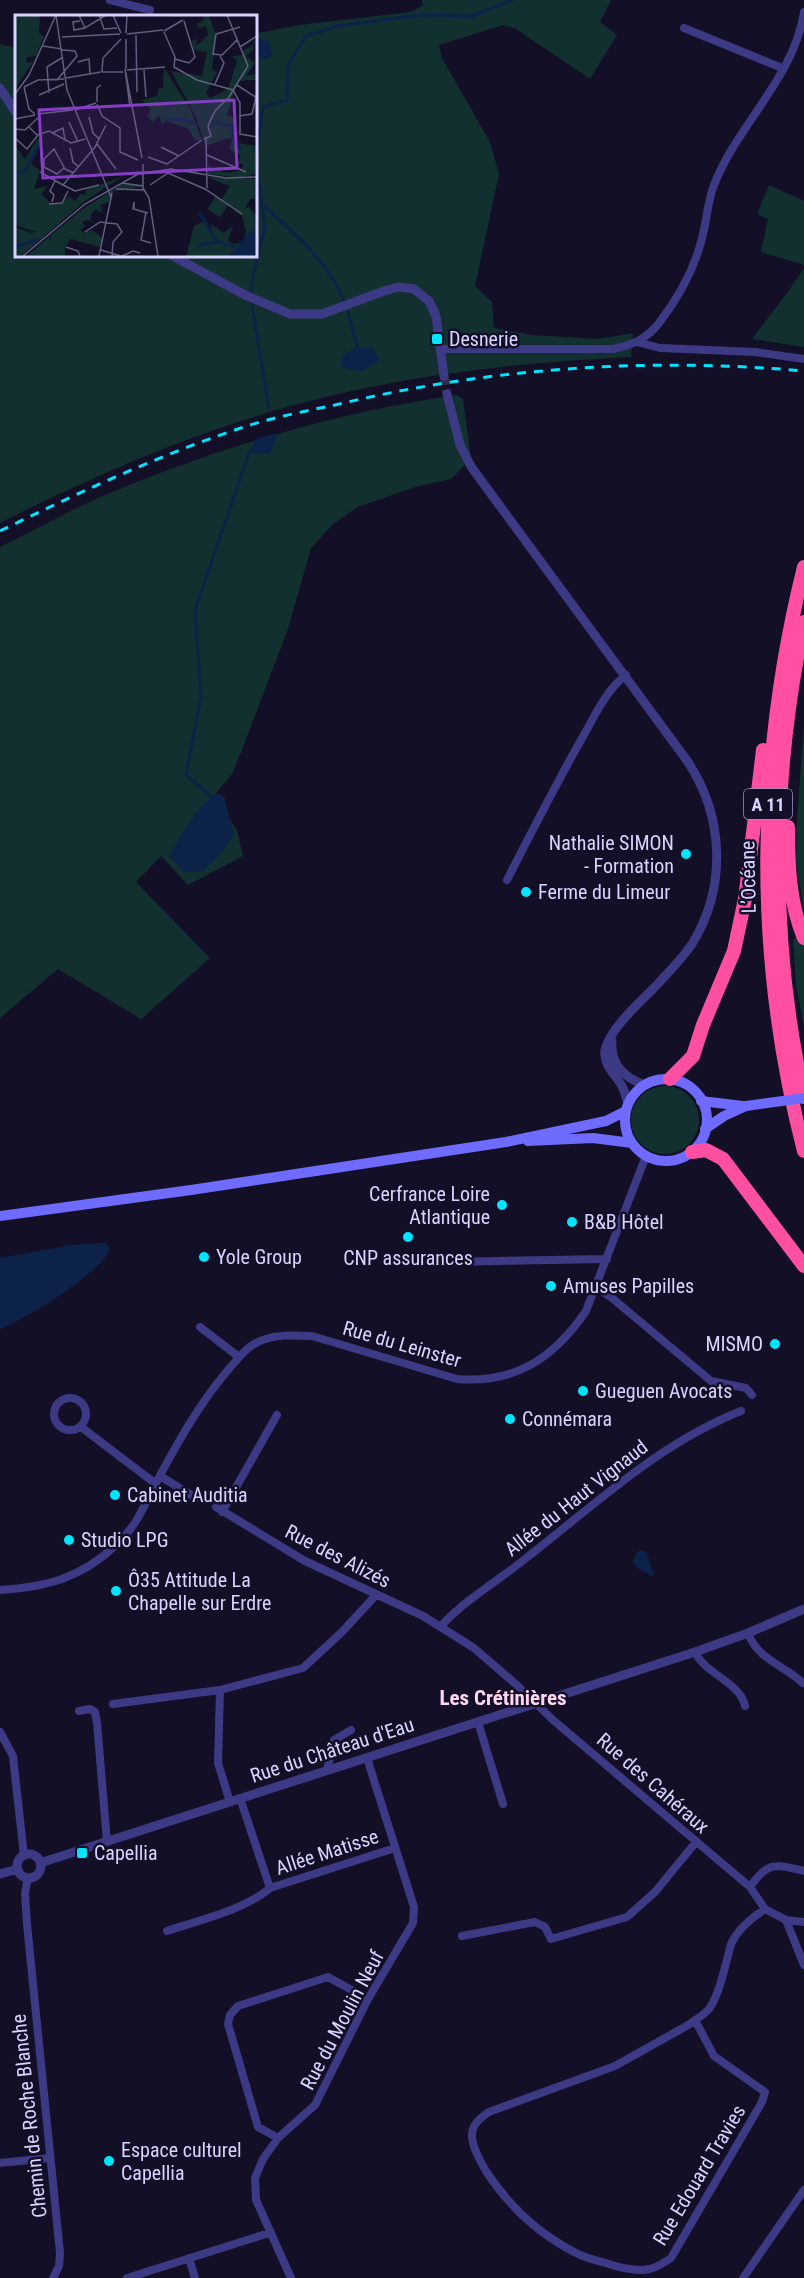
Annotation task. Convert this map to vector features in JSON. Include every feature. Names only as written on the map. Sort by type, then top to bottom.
[{"type":"highway","name":"L’Océane","points":[[804,567],[779,690],[767,810],[768,919],[779,1032],[788,1084],[804,1151]]},
{"type":"highway","name":"L’Océane","points":[[804,622],[789,707],[782,775],[778,867],[781,936],[788,1006],[804,1098]]},
{"type":"highway","points":[[670,1079],[693,1056],[703,1025],[734,951],[745,899],[769,710],[779,690]]},
{"type":"highway","points":[[782,775],[789,796],[790,884],[794,908],[804,938]]},
{"type":"highway","points":[[692,1152],[706,1150],[723,1159],[804,1266]]},
{"type":"main road","points":[[670,1079],[691,1088],[701,1101],[706,1115],[705,1129],[700,1142],[692,1152],[673,1160],[659,1161],[646,1156],[632,1143],[625,1125],[627,1107],[634,1094],[645,1085],[670,1079]]},
{"type":"main road","points":[[701,1101],[746,1106],[804,1098]]},
{"type":"main road","points":[[705,1129],[724,1116],[746,1106]]},
{"type":"main road","points":[[0,1215],[191,1190],[506,1142],[606,1121],[627,1107]]},
{"type":"main road","points":[[506,1142],[593,1138],[632,1143]]},
{"type":"street","points":[[110,0],[150,10]]},
{"type":"street","points":[[441,349],[613,349],[648,336],[658,325],[689,275],[703,236],[713,186],[795,44],[804,12]]},
{"type":"street","points":[[684,28],[782,68]]},
{"type":"street","points":[[0,88],[15,111]]},
{"type":"street","points":[[173,256],[245,295],[290,314],[311,316],[322,314],[394,288],[414,289],[433,308],[438,324],[444,376]]},
{"type":"street","points":[[637,342],[660,348],[755,352],[804,359]]},
{"type":"street","points":[[447,394],[460,445],[472,468],[626,675],[698,778],[713,821],[718,859],[710,905],[691,944],[680,960],[624,1019],[606,1048],[606,1059],[610,1070],[622,1088],[627,1107]]},
{"type":"street","points":[[507,880],[603,700],[617,682],[626,675]]},
{"type":"street","points":[[614,1034],[611,1052],[615,1062],[626,1077],[645,1085]]},
{"type":"street","name":"Rue du Leinster","points":[[0,1590],[42,1586],[59,1581],[75,1575],[99,1559],[132,1528],[143,1512],[158,1480],[196,1413],[239,1358],[250,1347],[268,1339],[288,1335],[312,1336],[457,1379],[496,1378],[528,1367],[558,1346],[586,1311],[597,1288],[646,1156]]},
{"type":"street","points":[[446,1262],[607,1259]]},
{"type":"street","points":[[597,1288],[711,1381],[746,1388],[752,1395]]},
{"type":"street","points":[[200,1327],[239,1358]]},
{"type":"street","points":[[75,1398],[84,1405],[87,1414],[81,1427],[77,1430],[66,1430],[58,1425],[54,1410],[60,1401],[75,1398]]},
{"type":"street","name":"Allée du Haut Vignaud","points":[[441,1626],[455,1611],[530,1556],[650,1460],[688,1436],[741,1411]]},
{"type":"street","name":"Rue des Alizés","points":[[277,1415],[219,1509],[305,1561],[441,1626],[482,1654],[536,1704]]},
{"type":"street","points":[[81,1427],[158,1480],[196,1498]]},
{"type":"street","points":[[113,1704],[220,1690],[303,1668],[376,1595]]},
{"type":"street","name":"Rue du Château d'Eau","points":[[40,1863],[695,1652],[748,1634],[804,1609]]},
{"type":"street","points":[[748,1634],[753,1645],[761,1654],[769,1661],[792,1672],[803,1683]]},
{"type":"street","points":[[695,1652],[700,1661],[743,1697],[745,1707]]},
{"type":"street","points":[[220,1690],[218,1764],[230,1802]]},
{"type":"street","name":"Rue des Cahéraux","points":[[536,1704],[750,1887],[765,1909],[786,1920]]},
{"type":"street","points":[[79,1711],[95,1712],[98,1723],[107,1842]]},
{"type":"street","points":[[478,1722],[503,1804]]},
{"type":"street","points":[[327,1770],[334,1740],[351,1730]]},
{"type":"street","points":[[0,1732],[13,1756],[24,1856]]},
{"type":"street","name":"Rue du Moulin Neuf","points":[[291,2278],[256,2200],[255,2178],[263,2159],[278,2138],[315,2105],[368,1999],[415,1916],[367,1758]]},
{"type":"street","name":"Allée Matisse","points":[[240,1798],[270,1888]]},
{"type":"street","points":[[462,1936],[535,1922],[545,1927],[551,1939],[627,1917],[648,1899],[696,1842]]},
{"type":"street","name":"Allée Matisse","points":[[167,1931],[231,1909],[261,1896],[270,1888],[395,1848]]},
{"type":"street","points":[[32,1855],[40,1863],[38,1874],[28,1878],[21,1875],[18,1869],[19,1860],[24,1856],[32,1855]]},
{"type":"street","points":[[750,1887],[762,1870],[781,1866],[804,1871]]},
{"type":"street","points":[[0,1875],[18,1869]]},
{"type":"street","name":"Chemin de Roche Blanche","points":[[28,1878],[25,1893],[27,1924],[60,2253],[59,2266],[53,2278]]},
{"type":"street","name":"Rue Edouard Travies","points":[[695,2020],[714,2056],[765,2092],[762,2102],[671,2258],[659,2266],[643,2270],[618,2267],[578,2254],[547,2236],[522,2215],[498,2190],[480,2160],[472,2138],[472,2130],[479,2119],[489,2112],[615,2066],[708,2011],[735,1935],[765,1909]]},
{"type":"street","points":[[804,1922],[786,1920],[804,1965]]},
{"type":"street","points":[[278,2138],[258,2127],[228,2024],[230,2015],[238,2006],[328,1977],[368,1999]]},
{"type":"street","points":[[0,2163],[49,2158]]},
{"type":"street","points":[[743,2278],[804,2190]]},
{"type":"street","points":[[127,2278],[269,2233]]},
{"type":"street","points":[[189,2258],[195,2278]]},
{"type":"green space","points":[[422,0],[611,0],[600,22],[617,35],[590,79],[516,29],[503,25],[439,45],[442,58],[490,142],[499,174],[475,286],[492,302],[494,328],[532,335],[598,339],[633,333],[631,357],[537,363],[444,374],[305,402],[194,437],[161,450],[95,477],[0,523],[0,44],[15,48],[15,256],[256,256],[256,32],[259,33],[299,25],[411,12],[423,5]]},
{"type":"green space","points":[[769,185],[804,201],[804,265],[761,252],[768,219],[757,214]]},
{"type":"green space","points":[[804,268],[804,347],[752,339],[787,293]]},
{"type":"green space","points":[[457,395],[463,399],[471,459],[451,479],[415,487],[358,507],[333,524],[311,548],[288,629],[243,747],[232,774],[213,797],[237,830],[243,856],[188,885],[161,856],[136,882],[210,958],[141,1019],[58,969],[0,1018],[0,547],[98,498],[229,449],[365,412]]},
{"type":"green space","points":[[804,724],[804,912],[796,861]]},
{"type":"green space","points":[[804,929],[804,1028],[796,984],[793,940]]},
{"type":"green space","points":[[658,1086],[672,1086],[684,1091],[694,1101],[699,1120],[694,1139],[684,1149],[672,1154],[658,1154],[646,1149],[636,1139],[631,1127],[631,1113],[636,1101],[646,1091]]},
{"type":"water","points":[[257,37],[270,42],[272,57],[262,60],[256,58]]},
{"type":"water","points":[[357,346],[373,349],[380,360],[362,371],[342,368],[342,356]]},
{"type":"water","points":[[278,433],[270,454],[249,453],[257,438]]},
{"type":"water","points":[[218,793],[224,797],[234,835],[222,852],[202,872],[184,872],[169,856],[196,813]]},
{"type":"water","points":[[106,1243],[110,1249],[93,1270],[61,1295],[0,1329],[0,1258],[71,1245]]},
{"type":"water","points":[[642,1550],[647,1553],[654,1575],[651,1576],[636,1567],[633,1562],[637,1552]]},
{"type":"waterway","points":[[252,293],[252,280],[265,227],[256,158],[263,107],[287,100],[288,65],[306,36],[338,26],[421,15],[472,16],[512,0]]},
{"type":"waterway","points":[[264,206],[320,261],[330,274],[344,302]]},
{"type":"waterway","points":[[252,304],[269,409]]},
{"type":"waterway","points":[[348,312],[357,346]]},
{"type":"waterway","points":[[212,797],[186,775],[201,696],[195,610],[249,453],[253,451]]},
{"type":"tunnel","points":[[444,376],[447,394]]},
{"type":"railway","points":[[0,531],[121,474],[215,437],[280,417],[393,392],[509,374],[568,369],[686,365],[804,371]]},
{"type":"place","name":"Desnerie","points":[[437,339]]},
{"type":"place","name":"Nathalie SIMON - Formation","points":[[686,854]]},
{"type":"place","name":"Ferme du Limeur","points":[[526,892]]},
{"type":"place","name":"Cerfrance Loire Atlantique","points":[[502,1205]]},
{"type":"place","name":"B&B Hôtel","points":[[572,1222]]},
{"type":"place","name":"CNP assurances","points":[[408,1237]]},
{"type":"place","name":"Yole Group","points":[[204,1257]]},
{"type":"place","name":"Amuses Papilles","points":[[551,1286]]},
{"type":"place","name":"MISMO","points":[[775,1344]]},
{"type":"place","name":"Gueguen Avocats","points":[[583,1391]]},
{"type":"place","name":"Connémara","points":[[510,1419]]},
{"type":"place","name":"Cabinet Auditia","points":[[115,1495]]},
{"type":"place","name":"Studio LPG","points":[[69,1540]]},
{"type":"place","name":"Ô35 Attitude La Chapelle sur Erdre","points":[[116,1591]]},
{"type":"place","name":"Capellia","points":[[82,1853]]},
{"type":"place","name":"Espace culturel Capellia","points":[[109,2161]]},
{"type":"district","name":"Les Crétinières","points":[[503,1698]]}]
